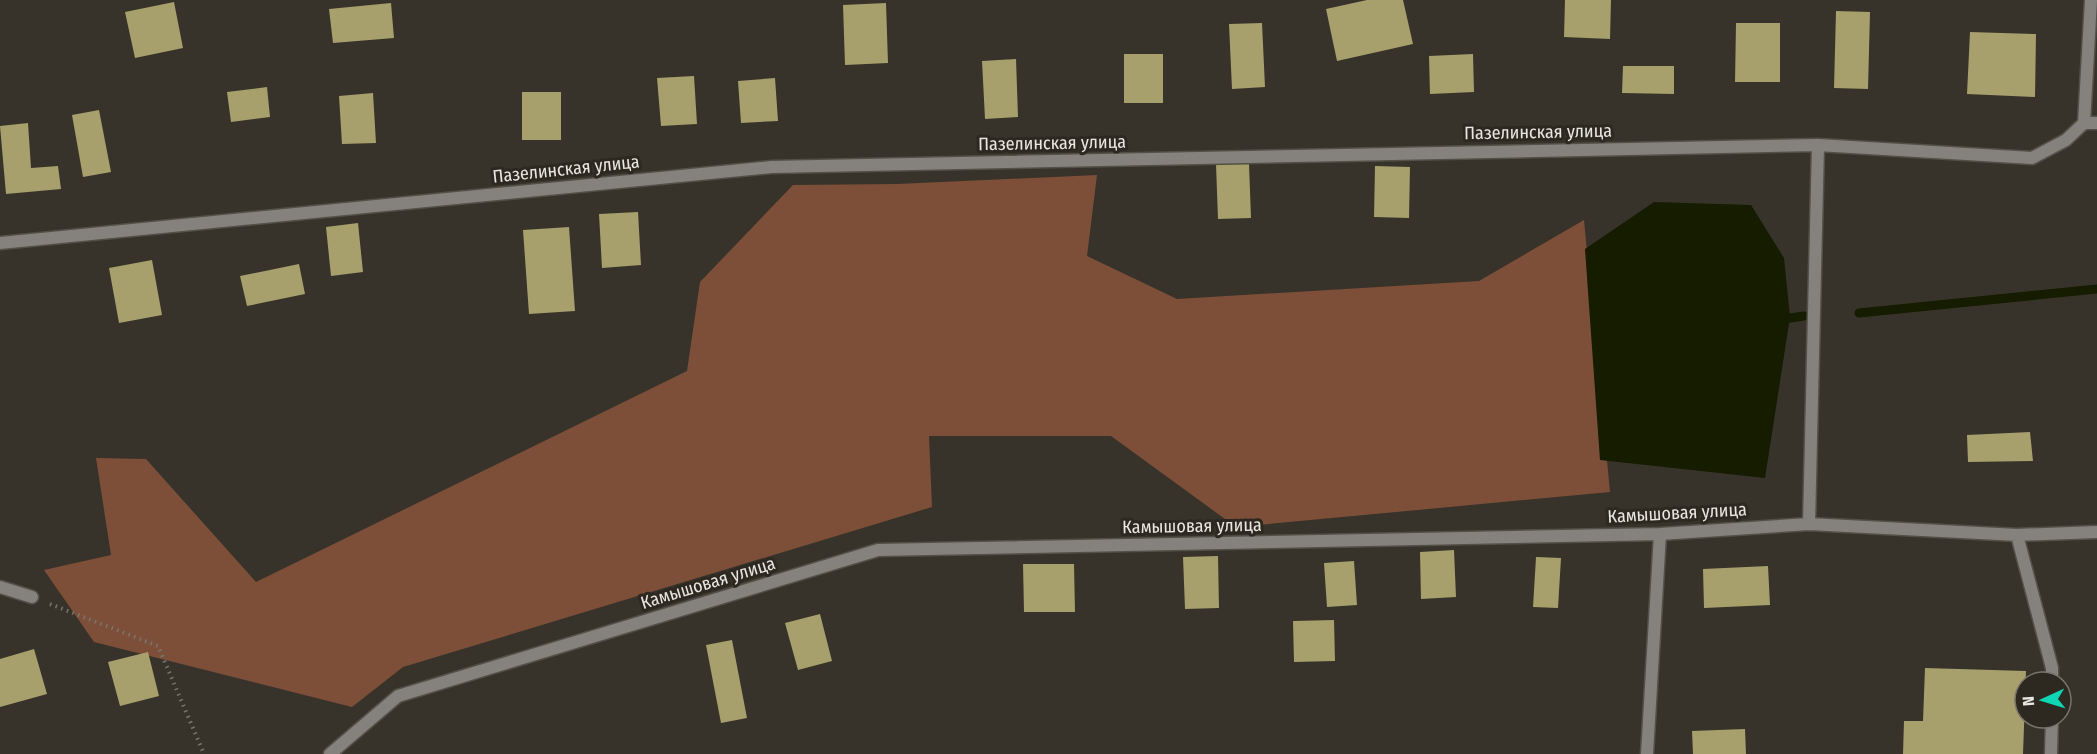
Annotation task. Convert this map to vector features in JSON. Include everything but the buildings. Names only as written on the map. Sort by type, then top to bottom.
[{"type":"street","points":[[2091,0],[2091,123]]},
{"type":"street","name":"Пазелинская улица","points":[[0,243],[772,166],[1818,145],[2032,158],[2066,140],[2091,123]]},
{"type":"street","points":[[1809,524],[1818,145]]},
{"type":"street","name":"Камышовая улица","points":[[330,754],[398,696],[878,550],[1660,534],[1809,524],[2017,535],[2097,532]]},
{"type":"street","points":[[1647,754],[1660,534]]},
{"type":"street","points":[[2017,535],[2052,670]]},
{"type":"street","points":[[0,587],[32,597]]},
{"type":"street","points":[[2051,754],[2052,730]]},
{"type":"path","points":[[32,597],[158,646],[204,754]]},
{"type":"shaded area","points":[[1097,175],[1087,256],[1177,299],[1479,281],[1584,220],[1610,492],[1236,527],[1111,436],[929,436],[932,507],[403,667],[352,707],[94,642],[44,570],[111,555],[96,458],[146,459],[256,582],[687,371],[700,282],[793,185],[897,184]]},
{"type":"shaded area","points":[[1654,202],[1751,205],[1784,258],[1790,317],[1765,478],[1600,460],[1585,249]]},
{"type":"waterway","points":[[1859,313],[2097,289]]},
{"type":"waterway","points":[[1790,318],[1804,316]]}]
